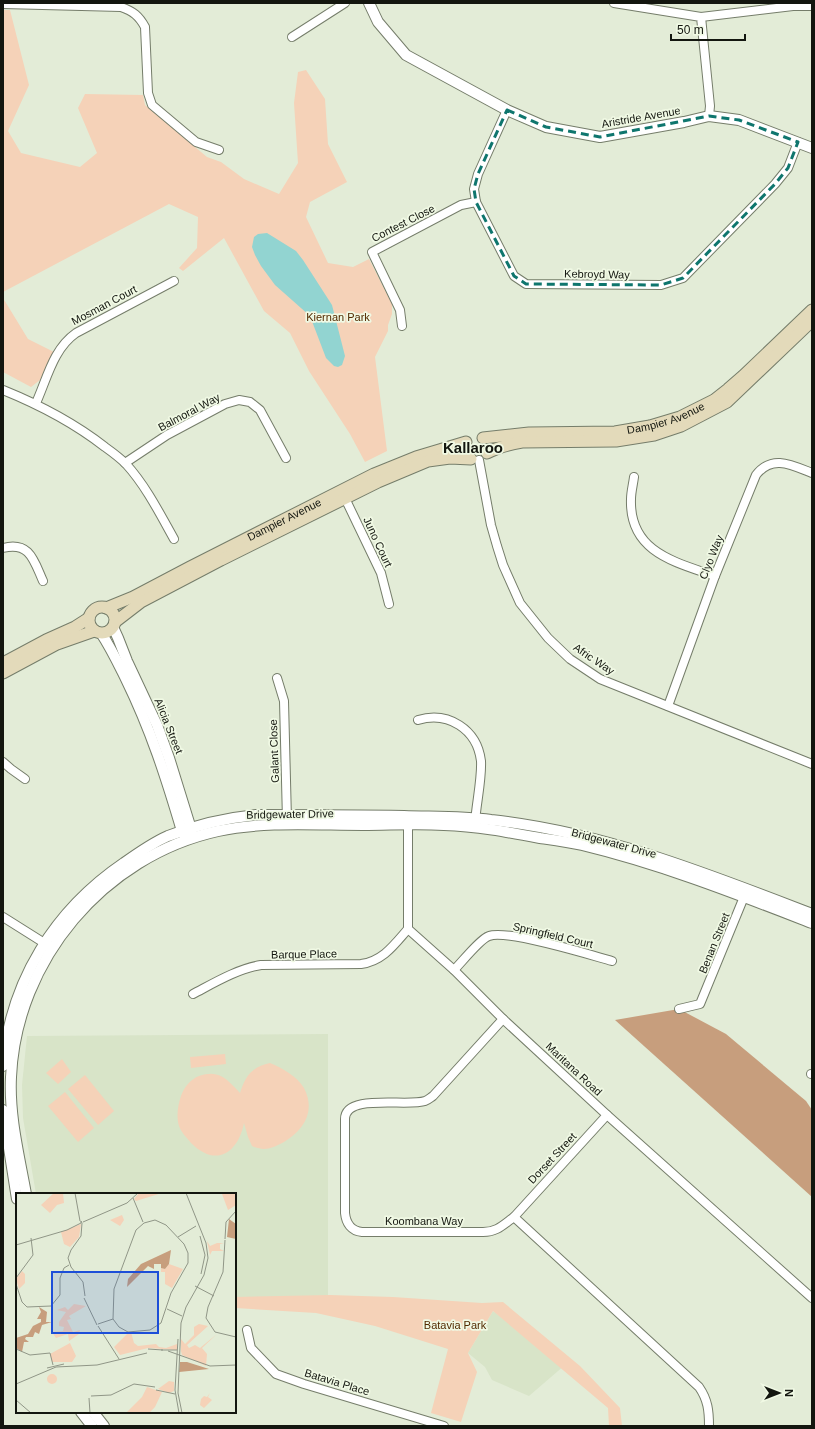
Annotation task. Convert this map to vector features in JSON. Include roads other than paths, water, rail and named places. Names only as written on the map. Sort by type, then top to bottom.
[{"type":"main road","name":"Dampier Avenue","points":[[483,438],[529,433],[616,432],[650,426],[680,416],[714,400],[728,389],[812,310]]},
{"type":"main road","name":"Dampier Avenue","points":[[106,608],[133,597],[190,567],[344,495],[428,461],[450,458],[479,457],[495,449],[522,442],[616,441],[654,435],[681,426],[727,402],[812,321]]},
{"type":"main road","points":[[474,437],[483,438],[488,445],[479,457],[467,455],[465,450],[466,442],[474,437]]},
{"type":"main road","name":"Dampier Avenue","points":[[114,624],[141,602],[344,495],[374,474],[416,457],[466,442]]},
{"type":"main road","points":[[3,673],[57,644],[98,632],[108,631],[114,624],[113,613],[106,608],[100,607],[94,609],[89,618],[90,626],[98,632]]},
{"type":"main road","points":[[3,663],[46,640],[75,628],[89,618]]},
{"type":"street","points":[[292,37],[346,3]]},
{"type":"street","name":"Aristride Avenue","points":[[369,3],[378,22],[406,55],[507,110],[546,127],[600,137],[709,116],[740,120],[812,148]]},
{"type":"street","points":[[614,3],[701,17],[751,6],[812,6]]},
{"type":"street","points":[[3,4],[121,7],[135,14],[145,27],[148,93],[152,105],[196,142],[219,150]]},
{"type":"street","points":[[701,17],[710,106],[709,116]]},
{"type":"street","name":"Kebroyd Way","points":[[507,110],[478,174],[474,189],[476,202],[514,276],[526,284],[661,285],[683,278],[775,184],[788,168],[798,142]]},
{"type":"street","name":"Contest Close","points":[[402,326],[400,310],[372,252],[461,205],[476,202]]},
{"type":"street","name":"Mosman Court","points":[[36,403],[56,357],[66,341],[76,333],[174,281]]},
{"type":"street","points":[[3,390],[36,403],[86,432],[125,463],[139,480],[174,539]]},
{"type":"street","name":"Balmoral Way","points":[[125,463],[167,435],[225,404],[239,400],[255,404],[260,410],[286,458]]},
{"type":"street","name":"Afric Way","points":[[479,457],[491,525],[503,565],[520,603],[548,638],[570,659],[600,679],[624,690],[668,706],[812,764]]},
{"type":"street","name":"Clyo Way","points":[[668,706],[715,576],[756,475],[761,469],[773,463],[781,462],[812,473]]},
{"type":"street","points":[[634,477],[631,504],[635,524],[642,538],[649,546],[665,558],[715,576]]},
{"type":"street","name":"Juno Court","points":[[344,495],[382,573],[389,604]]},
{"type":"street","points":[[3,548],[13,546],[26,550],[31,555],[43,581]]},
{"type":"street","name":"Alicia Street","points":[[114,624],[127,661],[157,724],[169,758],[188,834]]},
{"type":"street","name":"Alicia Street","points":[[98,632],[111,649],[145,720],[188,834]]},
{"type":"street","name":"Galant Close","points":[[277,678],[284,701],[287,820]]},
{"type":"street","points":[[418,720],[427,717],[440,717],[452,720],[466,730],[476,745],[481,767],[475,823]]},
{"type":"street","points":[[3,762],[26,779]]},
{"type":"street","name":"Bridgewater Drive","points":[[3,1066],[5,1042],[14,1007],[22,986],[70,909],[89,890],[112,871],[149,846],[167,837],[287,820],[408,820],[444,825],[475,823],[509,832],[581,845],[746,893],[812,914]]},
{"type":"street","points":[[408,820],[408,929]]},
{"type":"street","name":"Bridgewater Drive","points":[[746,893],[812,923]]},
{"type":"street","name":"Benan Street","points":[[679,1009],[700,1004],[746,893]]},
{"type":"street","points":[[3,917],[48,945]]},
{"type":"street","name":"Maritana Road","points":[[408,929],[454,970],[503,1020],[607,1115],[812,1298]]},
{"type":"street","name":"Barque Place","points":[[193,994],[253,966],[372,963],[386,953],[408,929]]},
{"type":"street","name":"Springfield Court","points":[[454,970],[483,940],[491,935],[510,936],[612,961]]},
{"type":"street","name":"Bridgewater Drive","points":[[26,1193],[10,1154],[12,1108],[11,1077],[17,1031],[25,1002],[48,945]]},
{"type":"street","name":"Koombana Way","points":[[503,1020],[433,1096],[426,1101],[415,1103],[366,1103],[351,1107],[346,1111],[344,1119],[345,1213],[346,1222],[353,1229],[356,1231],[369,1232],[489,1232],[500,1228],[514,1217]]},
{"type":"street","name":"Bridgewater Drive","points":[[3,1110],[16,1193]]},
{"type":"street","name":"Dorset Street","points":[[514,1217],[607,1115]]},
{"type":"street","points":[[514,1217],[699,1387],[707,1401],[709,1409],[709,1426]]},
{"type":"street","name":"Batavia Place","points":[[247,1330],[251,1348],[276,1374],[304,1384],[444,1426]]},
{"type":"street","points":[[82,1413],[92,1426]]},
{"type":"street","points":[[94,1413],[104,1426]]},
{"type":"water","points":[[267,233],[296,251],[332,305],[345,356],[342,365],[338,367],[334,366],[326,358],[310,316],[275,285],[261,266],[252,247],[254,237],[258,234]]},
{"type":"district","name":"Kallaroo","points":[[473,448]]},
{"type":"park label","name":"Kiernan Park","points":[[338,317]]},
{"type":"park label","name":"Batavia Park","points":[[455,1325]]}]
